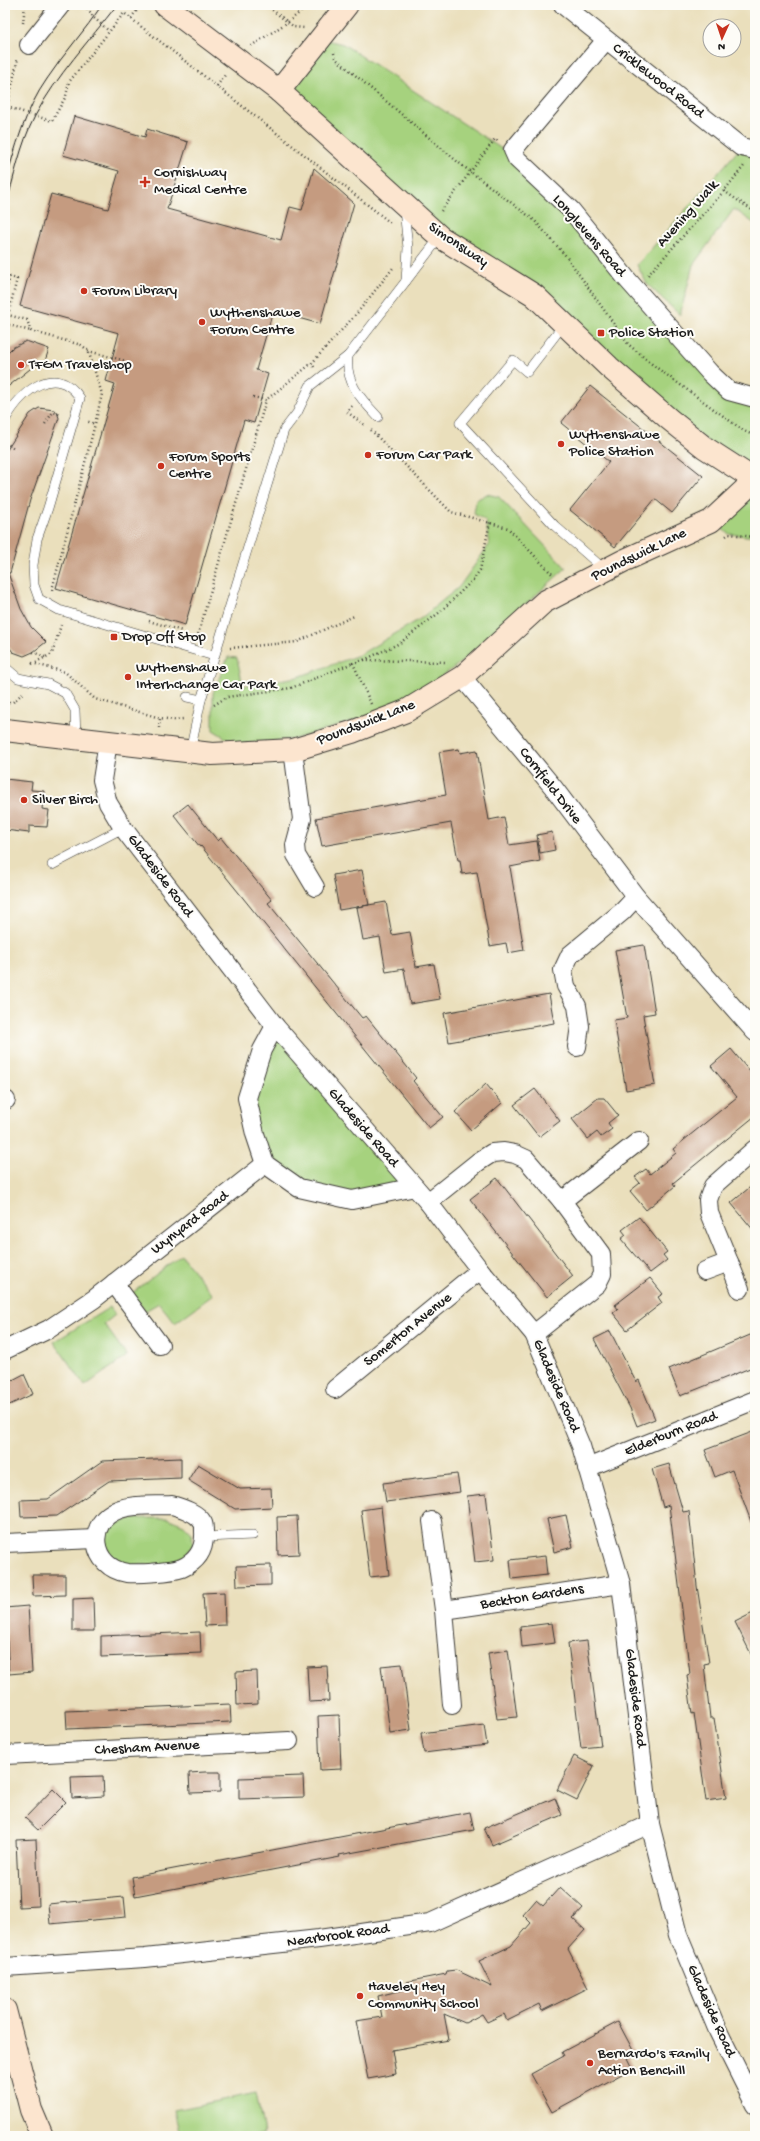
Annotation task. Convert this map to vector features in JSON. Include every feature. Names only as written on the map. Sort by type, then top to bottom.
[{"type":"street","points":[[24,48],[61,5]]},
{"type":"street","name":"Simonsway","points":[[165,5],[279,91],[435,232],[534,294],[609,367],[669,419],[704,447],[755,480]]},
{"type":"street","points":[[279,91],[322,39],[347,5]]},
{"type":"street","name":"Cricklewood Road","points":[[563,5],[742,147],[751,157]]},
{"type":"street","points":[[513,150],[606,40]]},
{"type":"street","name":"Longlevens Road","points":[[513,150],[517,159],[571,210],[636,290],[710,373],[729,391],[755,398]]},
{"type":"street","name":"Poundswick Lane","points":[[5,730],[212,754],[293,750],[406,711],[465,674],[544,602],[605,570],[711,520],[755,480]]},
{"type":"street","name":"Cornfield Drive","points":[[465,674],[636,897],[755,1032]]},
{"type":"street","name":"Gladeside Road","points":[[108,742],[102,780],[108,803],[123,828],[275,1026],[428,1202],[480,1270],[534,1334],[581,1446],[621,1584],[650,1824],[678,1935],[718,2031],[755,2105]]},
{"type":"street","points":[[293,750],[302,819],[296,845],[296,855],[315,887]]},
{"type":"street","points":[[577,1047],[580,1026],[577,1006],[566,986],[563,970],[570,955],[636,897]]},
{"type":"street","points":[[275,1026],[262,1050],[247,1098],[254,1134],[265,1164],[299,1188],[352,1200],[415,1187]]},
{"type":"street","points":[[562,1201],[639,1141]]},
{"type":"street","points":[[740,1289],[709,1213],[708,1200],[713,1186],[755,1149]]},
{"type":"street","points":[[428,1202],[478,1162],[492,1153],[504,1152],[515,1154],[526,1160],[562,1201],[601,1254],[603,1264],[602,1274],[597,1284],[534,1334]]},
{"type":"street","name":"Wynyard Road","points":[[5,1350],[49,1329],[114,1283],[265,1164]]},
{"type":"street","points":[[705,1271],[729,1262]]},
{"type":"street","name":"Somerton Avenue","points":[[335,1389],[480,1270]]},
{"type":"street","points":[[114,1283],[160,1345]]},
{"type":"street","name":"Elderburn Road","points":[[587,1468],[755,1400]]},
{"type":"street","points":[[172,1505],[184,1509],[198,1517],[203,1523],[204,1544],[200,1554],[182,1568],[171,1570],[128,1573],[117,1570],[103,1559],[97,1549],[95,1539],[99,1524],[119,1509],[172,1505]]},
{"type":"street","points":[[432,1521],[444,1610],[452,1705]]},
{"type":"street","points":[[5,1543],[95,1539]]},
{"type":"street","name":"Beckton Gardens","points":[[444,1610],[621,1584]]},
{"type":"street","name":"Chesham Avenue","points":[[5,1754],[289,1741]]},
{"type":"street","name":"Nearbrook Road","points":[[5,1967],[145,1958],[319,1939],[430,1923],[650,1824]]},
{"type":"street","points":[[5,2010],[31,2110],[42,2136]]},
{"type":"lane","points":[[404,204],[408,248],[406,281]]},
{"type":"lane","points":[[190,752],[201,700],[215,652],[284,430],[297,413],[310,386],[348,356],[406,281],[435,232]]},
{"type":"lane","points":[[564,324],[527,372],[512,360],[460,423],[555,526],[605,570]]},
{"type":"lane","points":[[348,356],[347,369],[355,391],[378,417]]},
{"type":"lane","points":[[5,420],[16,403],[33,386],[46,382],[60,382],[73,386],[80,398],[76,418],[37,539],[33,565],[34,585],[39,599],[66,612],[215,652]]},
{"type":"lane","points":[[5,667],[18,678],[48,684],[66,693],[75,710],[76,739]]},
{"type":"lane","points":[[187,697],[201,700]]},
{"type":"lane","points":[[52,865],[123,828]]},
{"type":"lane","points":[[204,1537],[252,1535]]},
{"type":"path","points":[[22,28],[25,5]]},
{"type":"path","points":[[85,5],[94,18],[109,31]]},
{"type":"path","points":[[131,18],[141,5]]},
{"type":"path","points":[[266,5],[294,27]]},
{"type":"path","points":[[217,86],[246,49],[288,22],[309,5]]},
{"type":"path","points":[[8,107],[52,120],[66,96],[69,82],[124,13],[395,225]]},
{"type":"path","points":[[322,39],[332,47],[335,58],[470,171],[534,220],[566,256],[628,344],[653,365],[744,431],[755,436]]},
{"type":"path","points":[[5,116],[24,48]]},
{"type":"path","points":[[435,232],[470,171],[495,138],[513,150]]},
{"type":"path","name":"Avening Walk","points":[[636,290],[724,191],[751,157]]},
{"type":"path","points":[[724,191],[755,212]]},
{"type":"path","points":[[190,636],[196,640],[266,400],[312,363],[379,287],[395,262]]},
{"type":"path","points":[[5,293],[10,277],[17,279],[8,315],[27,320],[31,331]]},
{"type":"path","points":[[5,324],[81,345],[88,350],[126,361]]},
{"type":"path","points":[[56,594],[52,587],[102,394],[88,350]]},
{"type":"path","points":[[312,363],[318,380]]},
{"type":"path","points":[[360,396],[347,412],[372,431],[451,512],[464,517],[490,522],[508,528],[547,567],[565,591]]},
{"type":"path","points":[[253,397],[266,400]]},
{"type":"path","points":[[45,424],[53,412]]},
{"type":"path","points":[[76,418],[95,424]]},
{"type":"path","points":[[5,443],[14,448]]},
{"type":"path","points":[[32,663],[65,672],[95,699],[160,718],[174,720],[197,717],[208,712],[227,697],[290,688],[364,660],[400,643],[440,612],[473,580],[480,570],[490,522]]},
{"type":"path","points":[[722,538],[729,534],[755,537]]},
{"type":"path","points":[[25,679],[32,663],[52,654],[66,612]]},
{"type":"path","points":[[215,652],[298,642],[354,616]]},
{"type":"path","points":[[142,619],[178,628],[184,632]]},
{"type":"path","points":[[33,652],[46,657]]},
{"type":"path","points":[[364,660],[456,663],[465,674]]},
{"type":"path","points":[[353,663],[379,721]]},
{"type":"path","points":[[157,748],[160,718]]},
{"type":"green space","points":[[322,39],[343,44],[517,159],[710,373],[755,398],[755,537],[729,534],[711,521],[754,481],[534,295],[440,237],[279,91]]},
{"type":"green space","points":[[741,147],[755,150],[755,224],[734,209],[693,265],[680,315],[647,284],[637,265]]},
{"type":"green space","points":[[487,494],[499,497],[566,568],[460,663],[420,692],[368,717],[294,739],[237,745],[213,730],[213,693],[228,657],[237,658],[243,686],[298,677],[359,655],[420,619],[459,587],[489,545],[486,521],[474,514],[476,500]]},
{"type":"green space","points":[[275,1026],[415,1187],[325,1195],[265,1164],[254,1134],[254,1073]]},
{"type":"green space","points":[[181,1255],[213,1295],[175,1323],[159,1303],[145,1311],[131,1294]]},
{"type":"green space","points":[[110,1307],[115,1315],[104,1324],[127,1356],[85,1386],[54,1342]]},
{"type":"green space","points":[[167,1518],[184,1525],[192,1533],[193,1545],[185,1556],[173,1565],[120,1565],[107,1555],[102,1535],[109,1528],[132,1519]]},
{"type":"green space","points":[[256,2093],[264,2133],[251,2136],[180,2136],[174,2110]]},
{"type":"building","points":[[74,116],[145,137],[147,129],[188,142],[167,209],[281,240],[290,207],[302,210],[314,168],[354,203],[320,324],[273,311],[256,370],[268,374],[254,423],[244,420],[185,625],[56,588],[115,384],[106,381],[119,333],[20,306],[51,194],[108,209],[119,171],[63,155]]},
{"type":"building","name":"TFGM Travelshop","points":[[26,341],[49,349],[45,361],[30,369],[5,389],[5,355],[12,348]]},
{"type":"building","points":[[590,386],[703,476],[672,513],[655,499],[615,547],[570,510],[609,462],[561,423]]},
{"type":"building","points":[[39,408],[54,410],[57,412],[59,418],[30,500],[10,573],[8,573],[21,609],[31,627],[46,642],[33,652],[24,656],[13,652],[5,642],[5,453],[30,414]]},
{"type":"building","points":[[459,749],[460,753],[477,750],[489,820],[504,817],[509,845],[537,841],[540,861],[510,867],[524,950],[508,953],[506,943],[490,946],[477,872],[462,874],[451,823],[322,846],[316,818],[446,795],[439,752]]},
{"type":"building","name":"Silver Birch","points":[[5,779],[32,782],[31,790],[44,791],[42,809],[49,810],[47,827],[29,826],[29,833],[5,830]]},
{"type":"building","points":[[188,804],[218,841],[221,838],[272,900],[268,903],[362,1018],[366,1016],[416,1078],[413,1081],[443,1117],[429,1128],[201,846],[200,847],[174,815]]},
{"type":"building","points":[[552,832],[555,850],[540,853],[537,835]]},
{"type":"building","points":[[362,870],[369,905],[339,910],[333,875]]},
{"type":"building","points":[[386,902],[392,935],[410,932],[416,967],[434,964],[440,999],[410,1004],[404,969],[386,972],[380,937],[363,940],[357,907]]},
{"type":"building","points":[[644,945],[655,1013],[643,1015],[655,1085],[626,1090],[614,1020],[627,1018],[615,950]]},
{"type":"building","points":[[549,994],[554,1023],[449,1042],[444,1013]]},
{"type":"building","points":[[731,1049],[755,1078],[755,1116],[673,1183],[675,1186],[646,1210],[630,1191],[640,1183],[635,1177],[646,1169],[650,1174],[676,1153],[673,1149],[737,1097],[711,1066]]},
{"type":"building","points":[[486,1084],[502,1103],[471,1130],[455,1112]]},
{"type":"building","points":[[535,1089],[560,1121],[539,1137],[514,1105]]},
{"type":"building","points":[[598,1098],[604,1098],[618,1115],[608,1123],[612,1129],[601,1137],[597,1132],[588,1139],[572,1119]]},
{"type":"building","points":[[497,1178],[573,1276],[547,1297],[470,1199]]},
{"type":"building","points":[[755,1183],[755,1232],[731,1203]]},
{"type":"building","points":[[639,1217],[667,1252],[663,1255],[667,1260],[650,1273],[621,1239],[626,1235],[622,1230]]},
{"type":"building","points":[[650,1278],[663,1294],[658,1297],[662,1303],[627,1330],[613,1313],[618,1309],[615,1305]]},
{"type":"building","points":[[610,1331],[636,1382],[639,1380],[655,1419],[637,1426],[630,1408],[594,1339]]},
{"type":"building","points":[[755,1333],[755,1366],[680,1396],[669,1369]]},
{"type":"building","points":[[24,1374],[33,1394],[5,1407],[5,1384]]},
{"type":"building","points":[[755,1431],[755,1527],[753,1527],[732,1470],[715,1477],[705,1450]]},
{"type":"building","points":[[181,1458],[181,1478],[109,1481],[57,1516],[21,1517],[20,1500],[48,1499],[102,1461]]},
{"type":"building","points":[[198,1464],[240,1489],[271,1488],[272,1507],[235,1509],[188,1480]]},
{"type":"building","points":[[669,1464],[683,1512],[689,1511],[697,1586],[709,1663],[704,1664],[710,1718],[714,1718],[726,1798],[706,1801],[694,1713],[692,1714],[687,1675],[690,1674],[669,1505],[663,1507],[652,1469]]},
{"type":"building","points":[[457,1474],[460,1492],[386,1502],[383,1483]]},
{"type":"building","points":[[486,1494],[494,1560],[475,1562],[467,1496]]},
{"type":"building","points":[[381,1507],[389,1575],[370,1577],[361,1510]]},
{"type":"building","points":[[566,1515],[573,1547],[554,1552],[547,1519]]},
{"type":"building","points":[[297,1516],[299,1554],[278,1555],[277,1517]]},
{"type":"building","points":[[545,1556],[547,1575],[512,1579],[510,1560]]},
{"type":"building","points":[[271,1565],[271,1585],[237,1586],[236,1566]]},
{"type":"building","points":[[32,1575],[65,1575],[65,1595],[33,1596]]},
{"type":"building","points":[[224,1592],[225,1625],[205,1626],[203,1593]]},
{"type":"building","points":[[93,1598],[94,1631],[73,1631],[73,1599]]},
{"type":"building","points":[[28,1606],[32,1672],[9,1674],[5,1608]]},
{"type":"building","points":[[755,1612],[755,1662],[735,1622]]},
{"type":"building","points":[[552,1623],[555,1643],[522,1647],[520,1627]]},
{"type":"building","points":[[200,1632],[201,1653],[101,1657],[101,1636]]},
{"type":"building","points":[[587,1641],[601,1746],[581,1748],[568,1643]]},
{"type":"building","points":[[508,1650],[517,1717],[497,1719],[488,1653]]},
{"type":"building","points":[[402,1664],[411,1730],[390,1733],[381,1666]]},
{"type":"building","points":[[327,1666],[329,1701],[309,1702],[307,1667]]},
{"type":"building","points":[[257,1671],[258,1704],[237,1705],[236,1672]]},
{"type":"building","points":[[230,1704],[231,1722],[67,1729],[66,1711]]},
{"type":"building","points":[[339,1715],[341,1769],[320,1770],[318,1716]]},
{"type":"building","points":[[484,1725],[487,1745],[424,1753],[421,1733]]},
{"type":"building","points":[[574,1756],[594,1766],[577,1800],[557,1790]]},
{"type":"building","points":[[220,1772],[220,1792],[190,1793],[189,1773]]},
{"type":"building","points":[[103,1776],[104,1796],[72,1798],[71,1777]]},
{"type":"building","points":[[303,1776],[304,1797],[239,1799],[239,1778]]},
{"type":"building","points":[[53,1789],[66,1802],[38,1830],[25,1818]]},
{"type":"building","points":[[555,1798],[562,1815],[492,1845],[484,1828]]},
{"type":"building","points":[[470,1812],[474,1830],[339,1855],[340,1857],[135,1896],[132,1877]]},
{"type":"building","points":[[36,1839],[39,1906],[19,1907],[16,1840]]},
{"type":"building","points":[[560,1887],[583,1908],[573,1919],[585,1930],[568,1949],[588,1988],[542,2011],[539,2004],[507,2020],[504,2014],[487,2022],[482,2014],[465,2023],[444,2014],[449,2040],[392,2050],[396,2074],[368,2079],[356,2021],[382,2017],[378,1996],[407,1989],[406,1982],[446,1974],[447,1971],[456,1970],[492,1987],[479,1961],[511,1946],[531,1923],[523,1915],[536,1900],[543,1906]]},
{"type":"building","points":[[124,1897],[126,1917],[50,1924],[48,1904]]},
{"type":"building","name":"Bernardo's Family Action Benchill","points":[[618,2022],[635,2054],[628,2058],[633,2068],[552,2112],[531,2074],[564,2056],[562,2052]]},
{"type":"tram line","points":[[5,184],[27,116],[39,91],[102,5]]},
{"type":"tram line","points":[[5,209],[21,150],[35,116],[63,72],[117,5]]},
{"type":"place","name":"Cornishway Medical Centre","points":[[145,182]]},
{"type":"place","name":"Forum Library","points":[[84,291]]},
{"type":"place","name":"Wythenshawe Forum Centre","points":[[202,322]]},
{"type":"place","name":"Police Station","points":[[601,333]]},
{"type":"place","name":"TFGM Travelshop","points":[[21,365]]},
{"type":"place","name":"Wythenshawe Police Station","points":[[561,444]]},
{"type":"place","name":"Forum Car Park","points":[[368,455]]},
{"type":"place","name":"Forum Sports Centre","points":[[161,466]]},
{"type":"place","name":"Drop Off Stop","points":[[114,637]]},
{"type":"place","name":"Wythenshawe Interhchange Car Park","points":[[128,677]]},
{"type":"place","name":"Silver Birch","points":[[24,800]]},
{"type":"place","name":"Haveley Hey Community School","points":[[360,1996]]},
{"type":"place","name":"Bernardo's Family Action Benchill","points":[[590,2063]]}]
